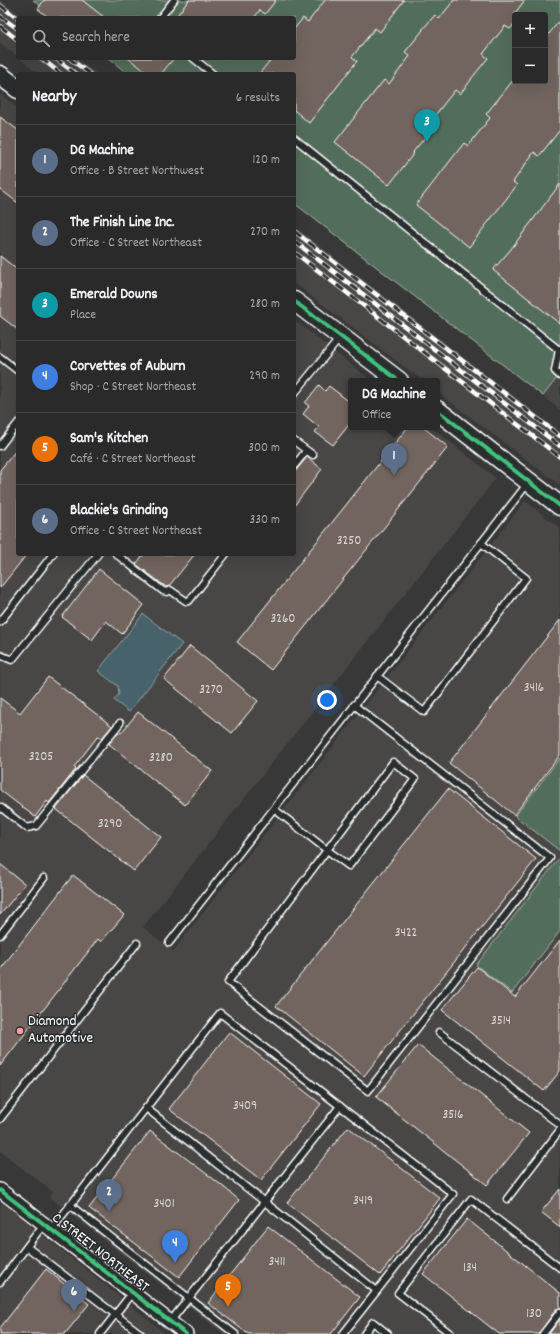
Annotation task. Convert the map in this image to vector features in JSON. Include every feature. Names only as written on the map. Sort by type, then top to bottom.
[{"type":"street","points":[[0,75],[16,87]]},
{"type":"street","points":[[296,302],[395,378]]},
{"type":"street","points":[[440,412],[560,506]]},
{"type":"street","name":"C STREET NORTHEAST","points":[[0,1191],[186,1334]]},
{"type":"lane","points":[[162,16],[174,0]]},
{"type":"lane","points":[[196,60],[210,72]]},
{"type":"lane","points":[[296,140],[560,350],[555,371],[560,376]]},
{"type":"lane","points":[[296,392],[341,336]]},
{"type":"lane","points":[[0,357],[16,369]]},
{"type":"lane","points":[[0,446],[16,426]]},
{"type":"lane","points":[[296,443],[313,455]]},
{"type":"lane","points":[[296,464],[306,451]]},
{"type":"lane","points":[[169,943],[529,481]]},
{"type":"lane","points":[[377,676],[424,712],[526,578],[481,543]]},
{"type":"lane","points":[[0,622],[51,556]]},
{"type":"lane","points":[[0,655],[12,660],[96,556]]},
{"type":"lane","points":[[119,556],[163,591],[167,592],[170,590],[186,601],[189,601],[224,556]]},
{"type":"lane","points":[[274,809],[327,850],[349,866],[415,779],[393,762],[327,850],[228,982],[368,1091],[550,858],[354,705]]},
{"type":"lane","points":[[0,807],[27,828],[36,826],[120,723]]},
{"type":"lane","points":[[0,935],[44,878]]},
{"type":"lane","points":[[0,1119],[137,943]]},
{"type":"lane","points":[[0,1282],[27,1247],[70,1205],[220,1013],[453,1194],[343,1334]]},
{"type":"lane","points":[[439,1032],[560,1125]]},
{"type":"lane","points":[[170,1322],[340,1106]]},
{"type":"lane","points":[[146,1108],[377,1291]]},
{"type":"lane","points":[[507,1199],[560,1130]]},
{"type":"lane","points":[[451,1334],[398,1292],[470,1199],[560,1268]]},
{"type":"lane","points":[[70,1205],[235,1334]]},
{"type":"lane","points":[[27,1247],[141,1334]]},
{"type":"lane","points":[[100,1334],[132,1293]]},
{"type":"lane","points":[[543,1334],[560,1312]]},
{"type":"lane","points":[[364,1334],[373,1322],[388,1334]]},
{"type":"shaded area","points":[[0,0],[21,16],[16,16],[16,55],[0,43]]},
{"type":"shaded area","points":[[21,60],[79,60],[94,72],[36,72]]},
{"type":"shaded area","points":[[0,94],[16,106],[16,556],[296,556],[296,322],[368,378],[348,378],[348,430],[435,430],[496,478],[143,927],[173,951],[525,501],[560,528],[560,758],[515,816],[560,851],[560,857],[476,964],[512,993],[560,931],[560,1334],[224,1334],[49,1197],[53,1192],[0,1151]]},
{"type":"shaded area","points":[[296,228],[560,432],[560,485],[440,394],[440,378],[419,378],[296,285]]},
{"type":"shaded area","points":[[560,374],[560,410],[543,396]]},
{"type":"shaded area","points":[[2,1202],[166,1334],[0,1334],[0,1205]]},
{"type":"green space","points":[[33,0],[560,0],[560,374],[543,396],[296,205],[296,72],[126,72],[110,60],[296,60],[296,16],[53,16]]},
{"type":"green space","points":[[560,758],[560,851],[515,816]]},
{"type":"green space","points":[[560,857],[560,931],[512,993],[476,965]]},
{"type":"water","points":[[143,614],[182,644],[129,712],[114,700],[119,694],[118,686],[98,671]]},
{"type":"building","points":[[44,0],[82,0],[102,16],[47,16],[38,9]]},
{"type":"building","points":[[189,0],[276,0],[265,14],[260,10],[256,16],[177,16]]},
{"type":"building","points":[[325,0],[404,0],[380,32],[375,28],[352,57],[357,61],[309,123],[296,112],[296,72],[261,72],[270,60],[296,60],[296,27],[303,18],[308,22]]},
{"type":"building","points":[[454,0],[525,0],[516,12],[512,12],[512,27],[510,29],[505,26],[483,54],[488,58],[471,80],[460,94],[455,90],[432,119],[437,123],[413,152],[414,153],[389,185],[335,142],[384,80],[389,84],[410,56],[405,52],[422,30],[435,15],[439,19]]},
{"type":"building","points":[[560,20],[560,130],[539,156],[534,152],[513,182],[517,185],[469,247],[416,205],[464,143],[468,146],[490,118],[486,114],[512,82],[512,84],[548,84],[548,35]]},
{"type":"building","points":[[131,60],[172,60],[163,72],[146,72]]},
{"type":"building","points":[[0,117],[16,129],[16,201],[0,189]]},
{"type":"building","points":[[560,184],[560,324],[493,270],[511,249]]},
{"type":"building","points":[[0,256],[16,268],[16,328],[0,316]]},
{"type":"building","points":[[319,385],[325,391],[329,386],[348,401],[348,426],[333,445],[315,432],[319,427],[303,414],[309,406],[305,403]]},
{"type":"building","points":[[406,430],[427,430],[448,447],[271,670],[237,642]]},
{"type":"building","points":[[16,450],[16,556],[25,556],[0,588],[0,470]]},
{"type":"building","points":[[307,457],[322,469],[296,503],[296,471]]},
{"type":"building","points":[[142,556],[193,556],[169,586],[166,587],[136,564]]},
{"type":"building","points":[[99,569],[144,605],[122,634],[106,621],[92,640],[62,617]]},
{"type":"building","points":[[560,620],[560,755],[514,815],[449,763]]},
{"type":"building","points":[[190,646],[258,701],[232,733],[164,679]]},
{"type":"building","points":[[48,677],[112,726],[102,738],[98,736],[74,767],[76,769],[49,803],[47,801],[35,817],[0,790],[0,698],[20,713]]},
{"type":"building","points":[[138,712],[212,771],[185,805],[109,744],[119,732],[121,733]]},
{"type":"building","points":[[83,775],[161,837],[134,871],[56,809]]},
{"type":"building","points":[[448,789],[536,859],[364,1076],[276,1006]]},
{"type":"building","points":[[0,864],[25,884],[0,915]]},
{"type":"building","points":[[73,875],[124,915],[101,942],[98,939],[0,1066],[0,970]]},
{"type":"building","points":[[560,940],[560,1071],[544,1091],[442,1010],[477,967],[515,997]]},
{"type":"building","points":[[229,1032],[321,1104],[261,1180],[169,1109]]},
{"type":"building","points":[[418,1045],[529,1133],[487,1185],[376,1097]]},
{"type":"building","points":[[348,1127],[440,1198],[380,1275],[287,1203]]},
{"type":"building","points":[[150,1131],[239,1200],[179,1277],[89,1208]]},
{"type":"building","points":[[560,1189],[560,1227],[541,1212]]},
{"type":"building","points":[[467,1219],[560,1293],[560,1308],[556,1309],[539,1334],[499,1334],[423,1274]]},
{"type":"building","points":[[268,1226],[360,1297],[331,1334],[248,1334],[208,1303]]},
{"type":"building","points":[[46,1269],[89,1304],[65,1334],[0,1334],[0,1328]]},
{"type":"building","points":[[560,1319],[560,1334],[549,1334]]},
{"type":"railway","points":[[0,5],[16,17]]},
{"type":"railway","points":[[0,16],[16,28]]},
{"type":"railway","points":[[0,26],[16,38]]},
{"type":"railway","points":[[44,60],[58,72]]},
{"type":"railway","points":[[58,60],[73,72]]},
{"type":"railway","points":[[72,60],[87,72]]},
{"type":"railway","points":[[296,233],[560,436]]},
{"type":"railway","points":[[296,243],[560,446]]},
{"type":"railway","points":[[296,254],[560,457]]},
{"type":"cycle path","points":[[296,303],[395,378]]},
{"type":"cycle path","points":[[440,412],[560,506]]},
{"type":"cycle path","points":[[0,1190],[186,1334]]},
{"type":"place","name":"Emerald Downs","points":[[427,142]]},
{"type":"place","name":"DG Machine","points":[[394,476]]},
{"type":"place","name":"Diamond Automotive","points":[[20,1031]]},
{"type":"place","name":"The Finish Line Inc.","points":[[109,1212]]},
{"type":"place","name":"Corvettes of Auburn","points":[[175,1263]]},
{"type":"place","name":"Sam's Kitchen","points":[[228,1307]]},
{"type":"place","name":"Blackie's Grinding","points":[[74,1312]]}]
